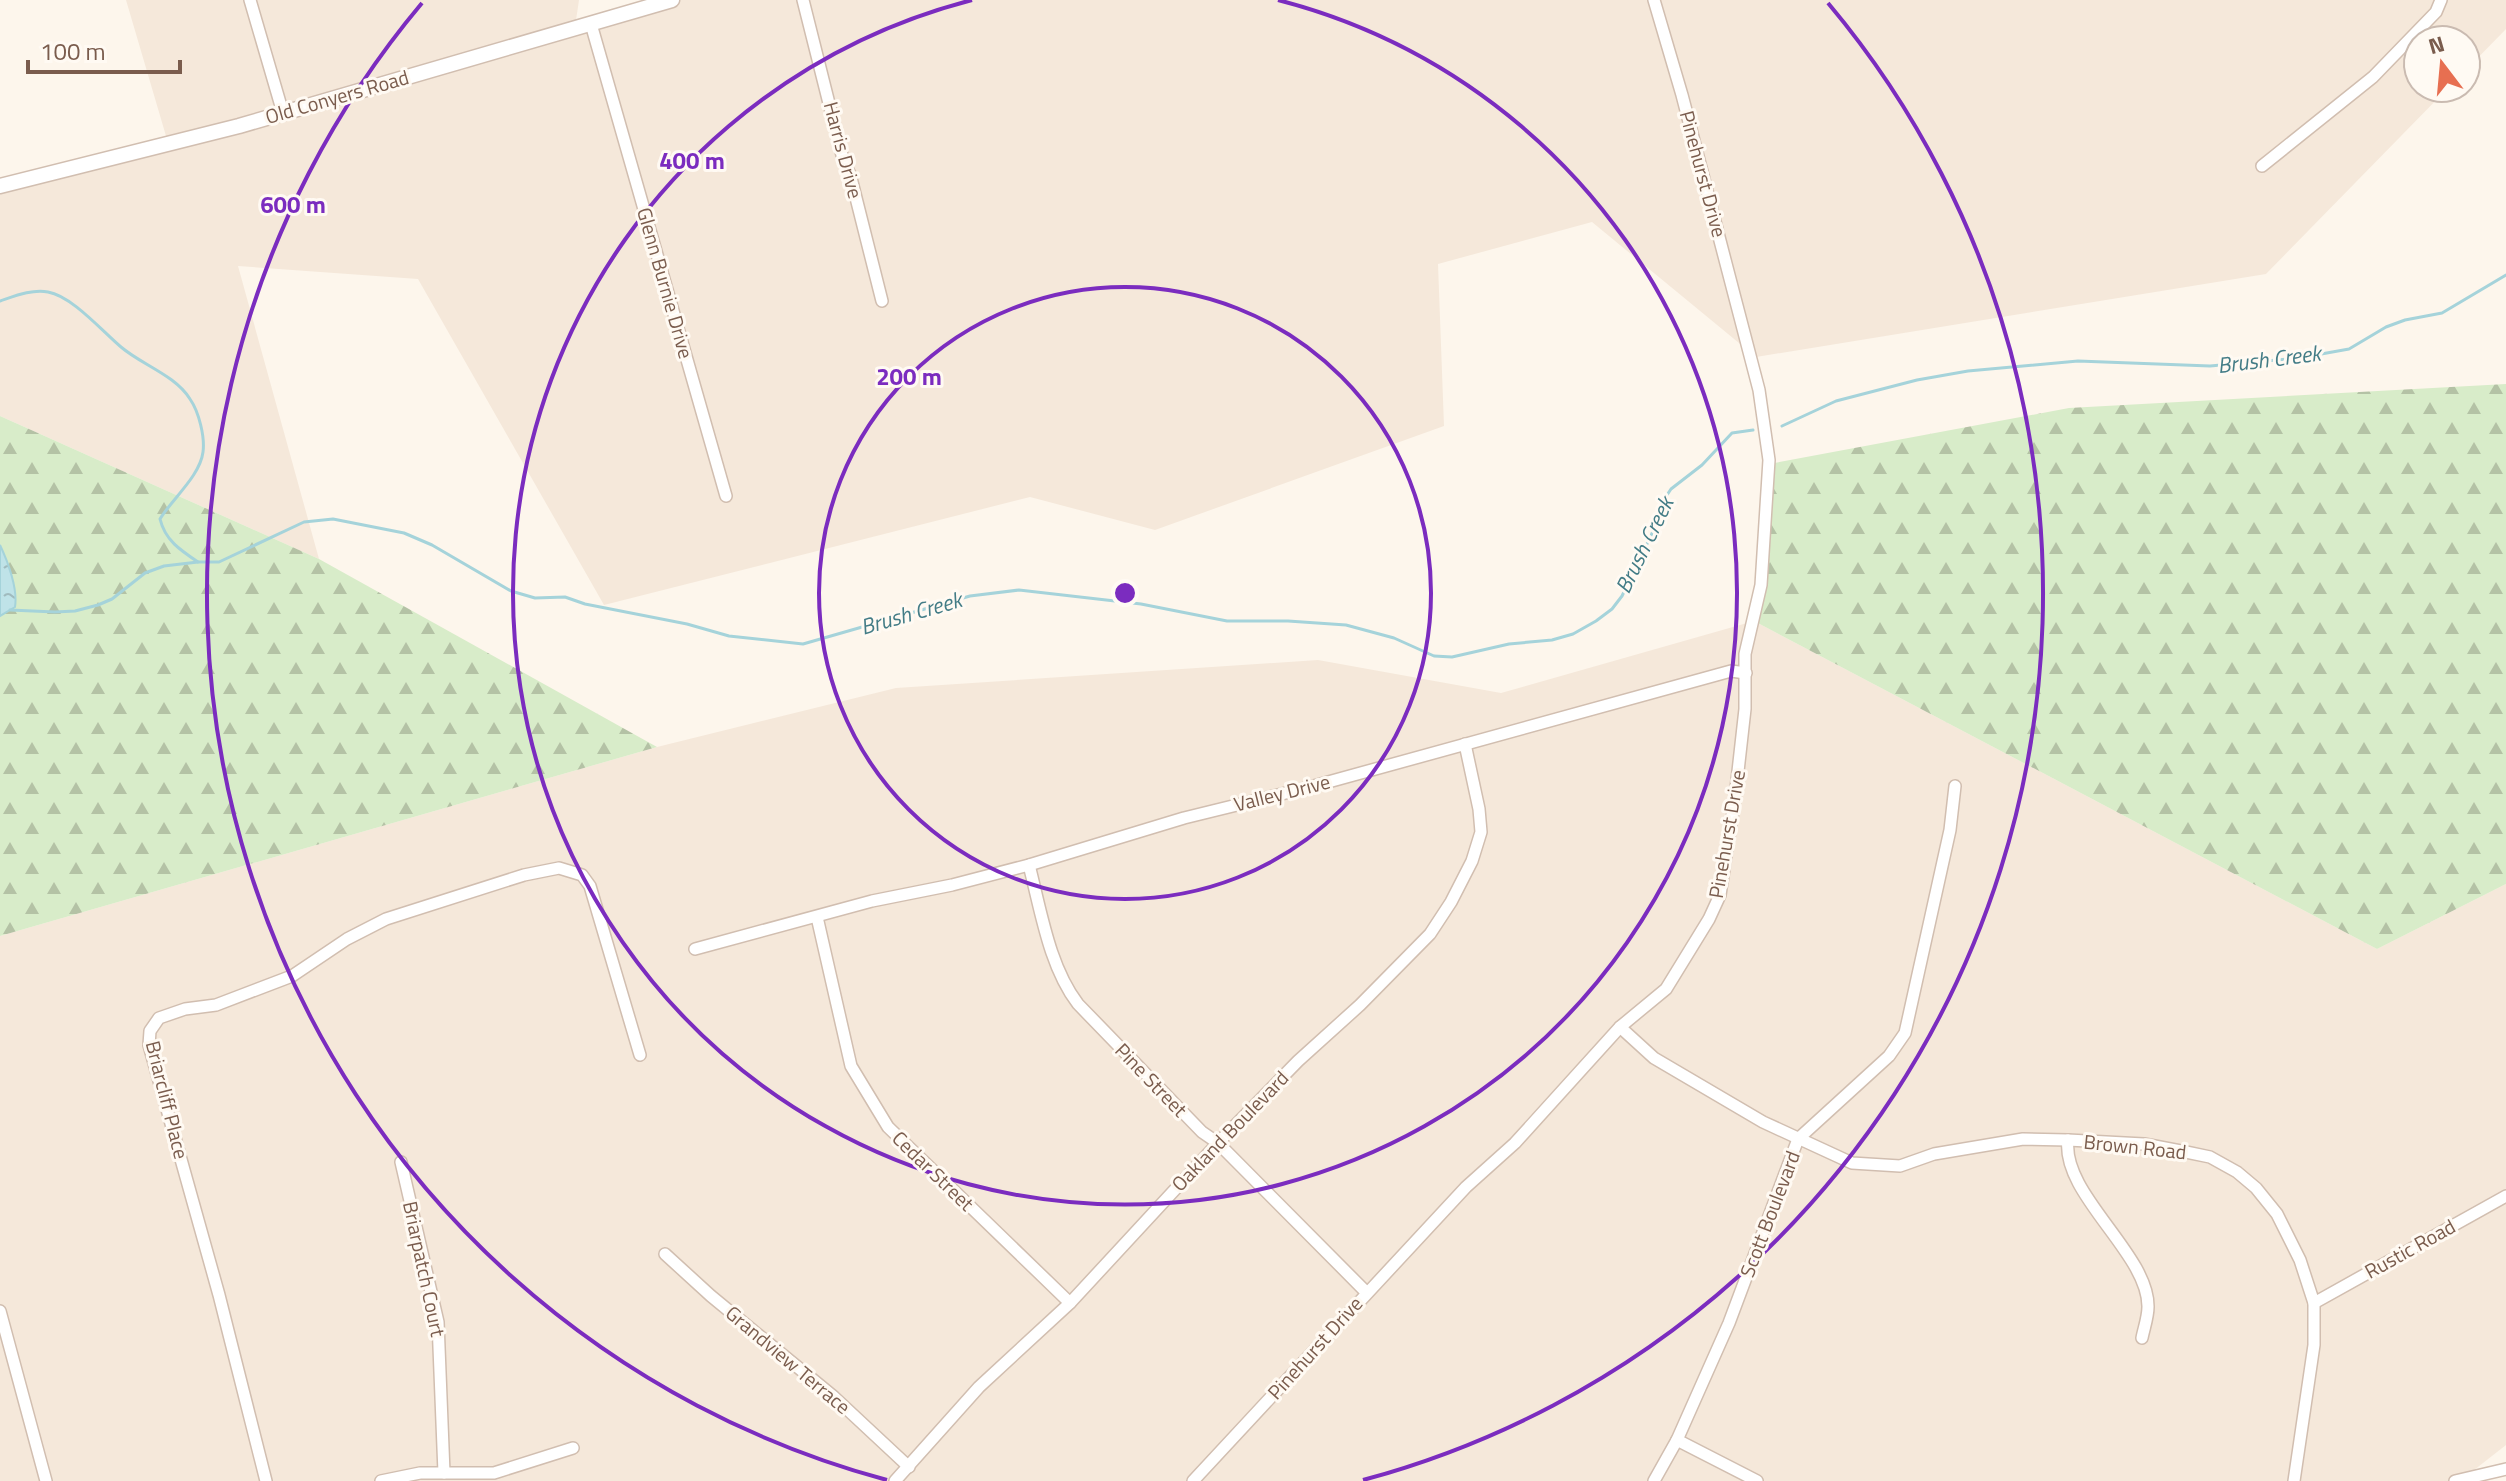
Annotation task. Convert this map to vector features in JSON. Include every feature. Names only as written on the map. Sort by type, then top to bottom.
[{"type":"street","points":[[250,0],[283,113]]},
{"type":"street","name":"Old Conyers Road","points":[[0,186],[283,113],[672,0]]},
{"type":"street","name":"Harris Drive","points":[[803,0],[882,301]]},
{"type":"street","name":"Pinehurst Drive","points":[[1193,1481],[1466,1187],[1515,1143],[1620,1027],[1666,989],[1709,919],[1720,895],[1737,783],[1745,654],[1761,585],[1769,460],[1759,390],[1654,0]]},
{"type":"street","points":[[2262,166],[2373,77],[2436,12],[2441,0]]},
{"type":"street","name":"Glenn Burnie Drive","points":[[591,24],[726,496]]},
{"type":"street","name":"Valley Drive","points":[[695,949],[872,901],[1029,865],[1184,818],[1731,671],[1746,673]]},
{"type":"street","name":"Oakland Boulevard","points":[[895,1481],[979,1387],[1070,1303],[1298,1061],[1410,957],[1430,934],[1472,861],[1481,832],[1465,744]]},
{"type":"street","name":"Scott Boulevard","points":[[1654,1481],[1677,1440],[1729,1323],[1798,1139],[1889,1056],[1905,1033],[1950,830],[1955,786]]},
{"type":"street","name":"Pine Street","points":[[1029,865],[1050,945],[1068,991],[1150,1080],[1202,1132],[1218,1143],[1366,1292]]},
{"type":"street","name":"Briarcliff Place","points":[[266,1481],[219,1295],[149,1045],[150,1031],[159,1018],[185,1009],[216,1005],[292,976],[347,939],[386,919],[524,875],[559,868],[582,875],[590,886],[640,1055]]},
{"type":"street","name":"Cedar Street","points":[[817,917],[851,1066],[888,1127],[1070,1303]]},
{"type":"street","name":"Brown Road","points":[[1620,1027],[1654,1058],[1775,1129],[1852,1163],[1900,1166],[1934,1154],[2023,1139],[2068,1140],[2144,1144],[2210,1157],[2237,1172],[2256,1188],[2277,1214],[2300,1260],[2314,1303],[2314,1345],[2294,1481]]},
{"type":"street","points":[[2068,1140],[2066,1152],[2081,1186],[2127,1254],[2144,1287],[2148,1306],[2142,1338]]},
{"type":"street","name":"Briarpatch Court","points":[[401,1162],[438,1322],[444,1473]]},
{"type":"street","name":"Rustic Road","points":[[2314,1303],[2506,1196]]},
{"type":"street","name":"Grandview Terrace","points":[[665,1254],[834,1397],[909,1467]]},
{"type":"street","points":[[0,1311],[46,1481]]},
{"type":"street","points":[[0,1362],[14,1359]]},
{"type":"street","points":[[1677,1440],[1757,1481]]},
{"type":"street","points":[[381,1481],[420,1473],[494,1473],[573,1448]]},
{"type":"street","points":[[2455,1481],[2506,1469]]},
{"type":"shaded area","points":[[126,0],[579,0],[575,27],[667,0],[2506,0],[2506,29],[2482,54],[2482,24],[2402,24],[2402,104],[2432,104],[2266,274],[1756,357],[1592,222],[1438,264],[1444,426],[1155,530],[1030,497],[604,605],[418,279],[238,266],[319,559],[0,416],[0,179],[166,136]]},
{"type":"shaded area","points":[[1754,621],[2377,949],[2506,884],[2506,1445],[2460,1481],[0,1481],[0,936],[657,747],[896,688],[1318,660],[1501,693]]},
{"type":"green space","points":[[2506,384],[2506,884],[2377,949],[1754,621],[1769,464],[2069,408]]},
{"type":"green space","points":[[0,416],[319,559],[657,747],[0,936]]},
{"type":"water","points":[[0,545],[12,576],[16,600],[15,607],[0,616]]},
{"type":"waterway","name":"Brush Creek","points":[[1782,426],[1836,401],[1917,380],[1968,371],[2078,361],[2210,366],[2299,358],[2349,349],[2386,327],[2442,313],[2506,275]]},
{"type":"waterway","points":[[0,301],[36,291],[57,295],[77,307],[121,347],[184,391],[196,411],[203,452],[197,470],[160,519],[169,539],[198,562]]},
{"type":"waterway","name":"Brush Creek","points":[[10,610],[75,611],[98,605],[112,599],[145,573],[164,566],[219,562],[304,522],[333,519],[404,533],[432,545],[511,591],[535,598],[565,597],[729,636],[803,644],[970,596],[1019,590],[1141,604],[1227,621],[1346,625],[1394,638],[1434,656],[1452,657],[1573,634],[1612,609],[1622,596],[1671,489],[1702,465],[1732,433],[1753,430]]}]
